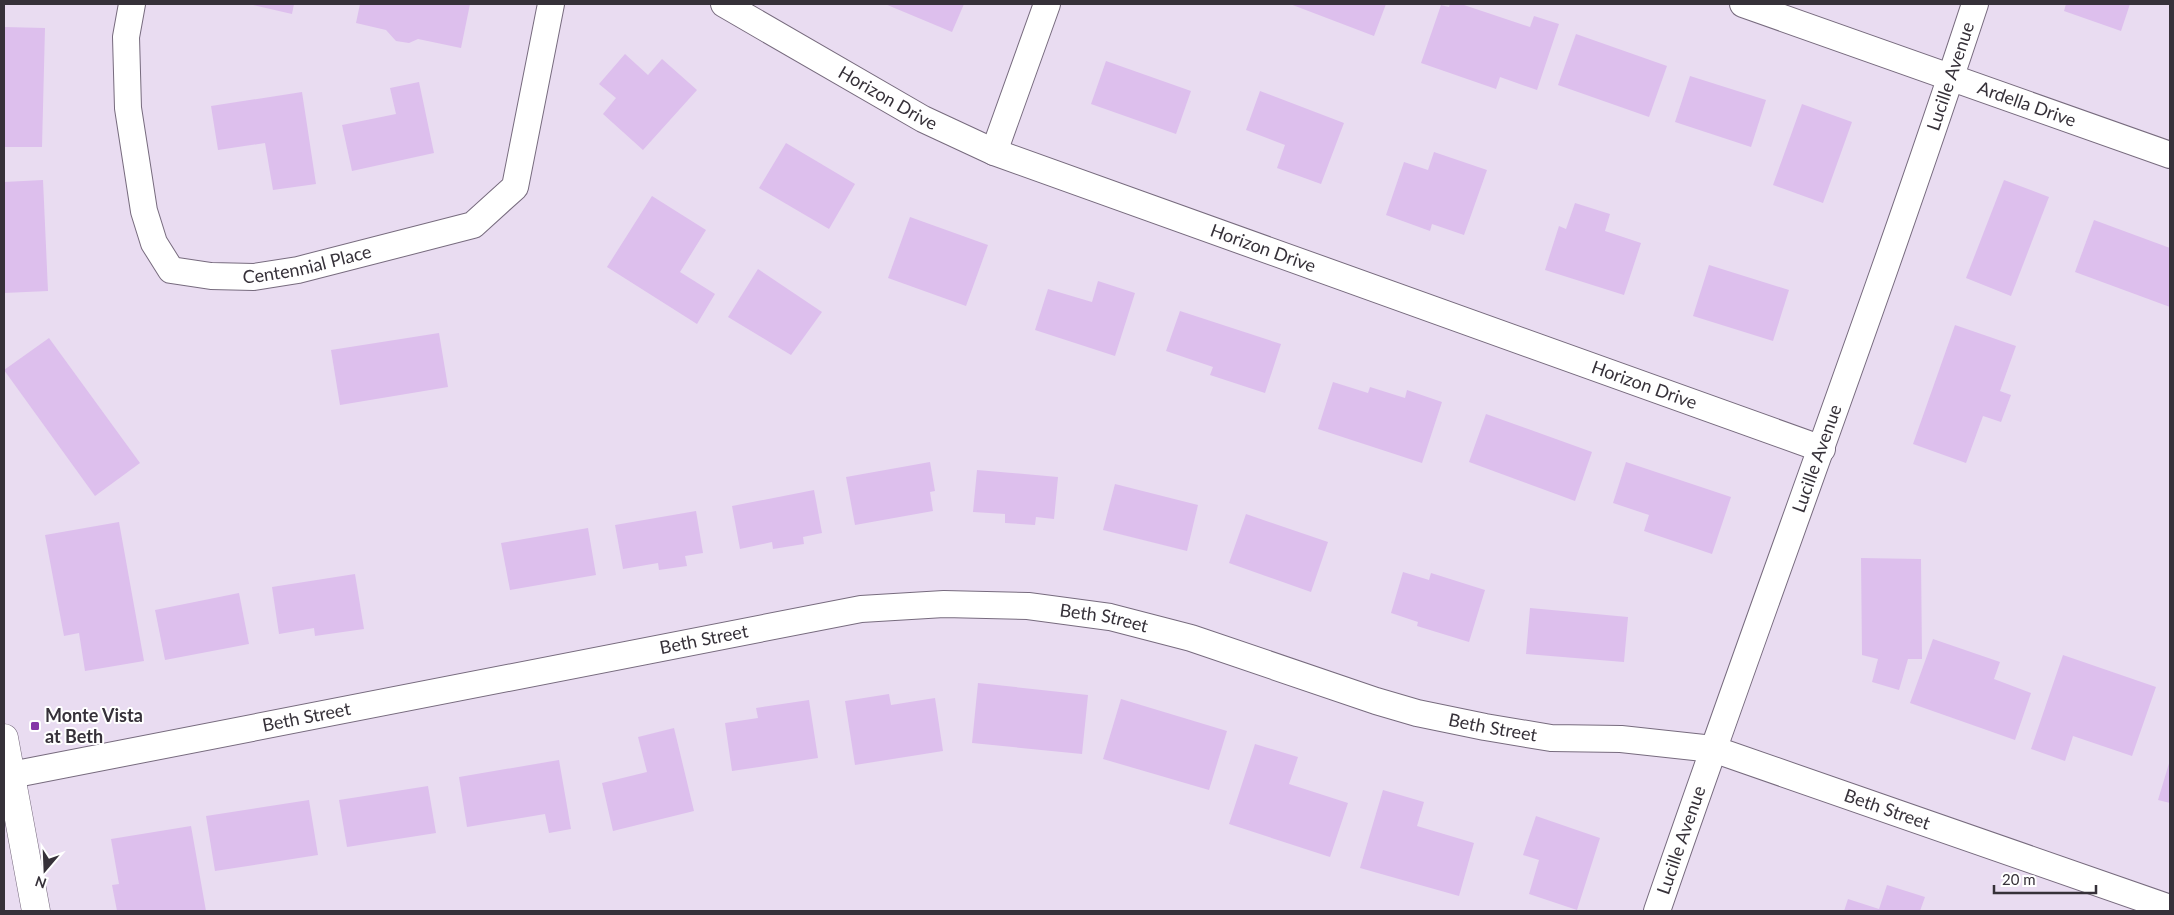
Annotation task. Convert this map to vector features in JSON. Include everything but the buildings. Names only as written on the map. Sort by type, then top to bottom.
[{"type":"street","name":"Centennial Place","points":[[132,4],[126,37],[128,108],[144,211],[154,244],[171,270],[211,276],[254,277],[298,270],[473,226],[515,187],[551,4]]},
{"type":"street","name":"Horizon Drive","points":[[724,4],[923,119],[994,152],[1822,449]]},
{"type":"street","points":[[994,152],[1047,4]]},
{"type":"street","name":"Ardella Drive","points":[[1743,4],[1952,76],[2170,155]]},
{"type":"street","name":"Lucille Avenue","points":[[1657,911],[1713,749],[1822,449],[1952,76],[1975,4]]},
{"type":"street","name":"Beth Street","points":[[11,775],[861,609],[944,604],[1028,606],[1110,616],[1191,638],[1376,701],[1485,727],[1551,738],[1621,739],[1713,749],[2170,908]]},
{"type":"street","points":[[4,738],[36,911]]},
{"type":"place","name":"Monte Vista at Beth","points":[[35,726]]}]
